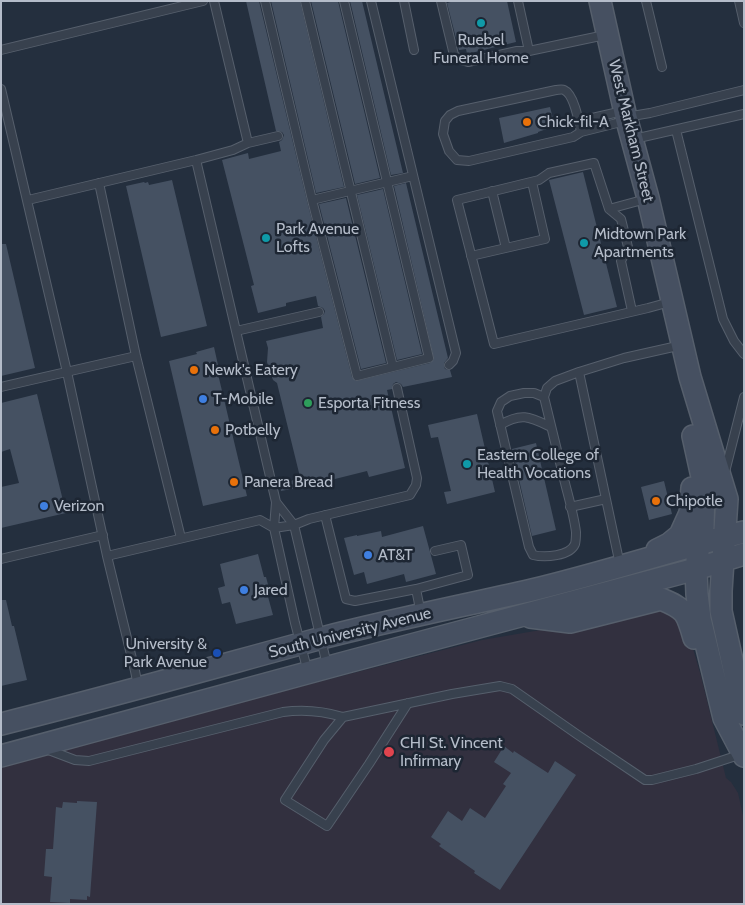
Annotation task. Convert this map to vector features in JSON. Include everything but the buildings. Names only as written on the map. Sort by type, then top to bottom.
[{"type":"main road","name":"West Markham Street","points":[[600,1],[690,377],[712,454],[723,484],[734,534],[723,560],[721,591],[734,716]]},
{"type":"main road","name":"West Markham Street","points":[[690,377],[686,405],[700,464],[704,493],[703,527],[696,569],[700,619],[734,716],[743,755]]},
{"type":"main road","points":[[626,565],[669,544],[680,535],[690,513],[695,444]]},
{"type":"main road","name":"South University Avenue","points":[[1,724],[321,638],[531,590],[734,534]]},
{"type":"main road","name":"South University Avenue","points":[[1,756],[696,569],[744,554]]},
{"type":"main road","points":[[520,616],[570,622],[661,599],[674,604],[684,611],[689,620],[711,696],[734,716]]},
{"type":"main road","points":[[743,755],[744,745]]},
{"type":"lane","points":[[1,50],[203,1]]},
{"type":"lane","points":[[214,1],[248,144]]},
{"type":"lane","points":[[265,1],[312,200],[357,376],[429,358],[344,1]]},
{"type":"lane","points":[[305,1],[393,367]]},
{"type":"lane","points":[[371,1],[456,353],[449,365]]},
{"type":"lane","points":[[404,1],[414,50]]},
{"type":"lane","points":[[441,1],[454,55],[460,60],[468,62],[607,34]]},
{"type":"lane","points":[[518,1],[530,51]]},
{"type":"lane","points":[[646,1],[662,67]]},
{"type":"lane","points":[[739,1],[744,23]]},
{"type":"lane","points":[[1,89],[28,200],[138,688]]},
{"type":"lane","points":[[581,132],[572,99],[568,92],[556,90],[458,111],[444,121],[443,134],[448,151],[457,160],[470,161],[573,137],[581,132],[628,122],[650,113],[744,90]]},
{"type":"lane","points":[[579,121],[628,122],[676,130],[744,114]]},
{"type":"lane","points":[[676,130],[723,319],[734,341],[744,354]]},
{"type":"lane","points":[[28,200],[196,160],[278,136]]},
{"type":"lane","points":[[196,160],[276,502],[274,528],[301,644],[318,670]]},
{"type":"lane","points":[[632,311],[621,261],[628,247],[621,219],[609,209],[594,163],[549,173],[539,180],[532,182],[457,200],[494,344],[672,302]]},
{"type":"lane","points":[[312,200],[413,176]]},
{"type":"lane","points":[[471,256],[545,239],[532,182]]},
{"type":"lane","points":[[99,183],[136,356],[181,538]]},
{"type":"lane","points":[[492,191],[506,248]]},
{"type":"lane","points":[[609,209],[648,198]]},
{"type":"lane","points":[[236,332],[319,312]]},
{"type":"lane","points":[[544,397],[534,393],[510,396],[501,402],[498,411],[529,547],[534,555],[542,557],[570,551],[576,540],[576,533],[544,397],[547,388],[555,381],[580,372],[624,358],[682,345]]},
{"type":"lane","points":[[1,387],[136,356]]},
{"type":"lane","points":[[580,372],[606,499],[626,565]]},
{"type":"lane","points":[[108,556],[260,520],[274,528],[294,525],[309,519],[410,495],[416,485],[417,478],[397,388]]},
{"type":"lane","points":[[723,484],[744,397]]},
{"type":"lane","points":[[500,424],[514,417],[521,416],[535,419],[551,427]]},
{"type":"lane","points":[[570,507],[606,499]]},
{"type":"lane","points":[[276,502],[294,525],[321,638],[318,670]]},
{"type":"lane","points":[[326,515],[346,599],[355,600],[416,589],[468,575],[461,546],[435,551]]},
{"type":"lane","points":[[1,559],[103,535]]},
{"type":"lane","points":[[416,589],[421,615]]},
{"type":"lane","points":[[39,746],[75,760],[89,761],[292,710],[331,713],[343,717],[500,686],[512,689],[645,780],[696,769],[743,755]]},
{"type":"lane","points":[[343,717],[324,740],[285,800],[327,826],[408,703]]},
{"type":"shaded area","name":"CHI St. Vincent Infirmary","points":[[645,606],[673,609],[687,628],[726,778],[738,793],[744,820],[744,904],[1,904],[1,768],[119,733],[482,640],[570,625]]},
{"type":"place","name":"Ruebel Funeral Home","points":[[481,23]]},
{"type":"place","name":"Chick-fil-A","points":[[527,122]]},
{"type":"place","name":"Park Avenue Lofts","points":[[266,238]]},
{"type":"place","name":"Midtown Park Apartments","points":[[584,243]]},
{"type":"place","name":"Newk's Eatery","points":[[194,370]]},
{"type":"place","name":"T-Mobile","points":[[203,399]]},
{"type":"place","name":"Esporta Fitness","points":[[308,403]]},
{"type":"place","name":"Potbelly","points":[[215,430]]},
{"type":"place","name":"Eastern College of Health Vocations","points":[[467,464]]},
{"type":"place","name":"Panera Bread","points":[[234,482]]},
{"type":"place","name":"Chipotle","points":[[656,501]]},
{"type":"place","name":"Verizon","points":[[44,506]]},
{"type":"place","name":"AT&T","points":[[368,555]]},
{"type":"place","name":"Jared","points":[[244,590]]},
{"type":"place","name":"University & Park Avenue","points":[[217,653]]},
{"type":"place","name":"CHI St. Vincent Infirmary","points":[[389,752]]}]
